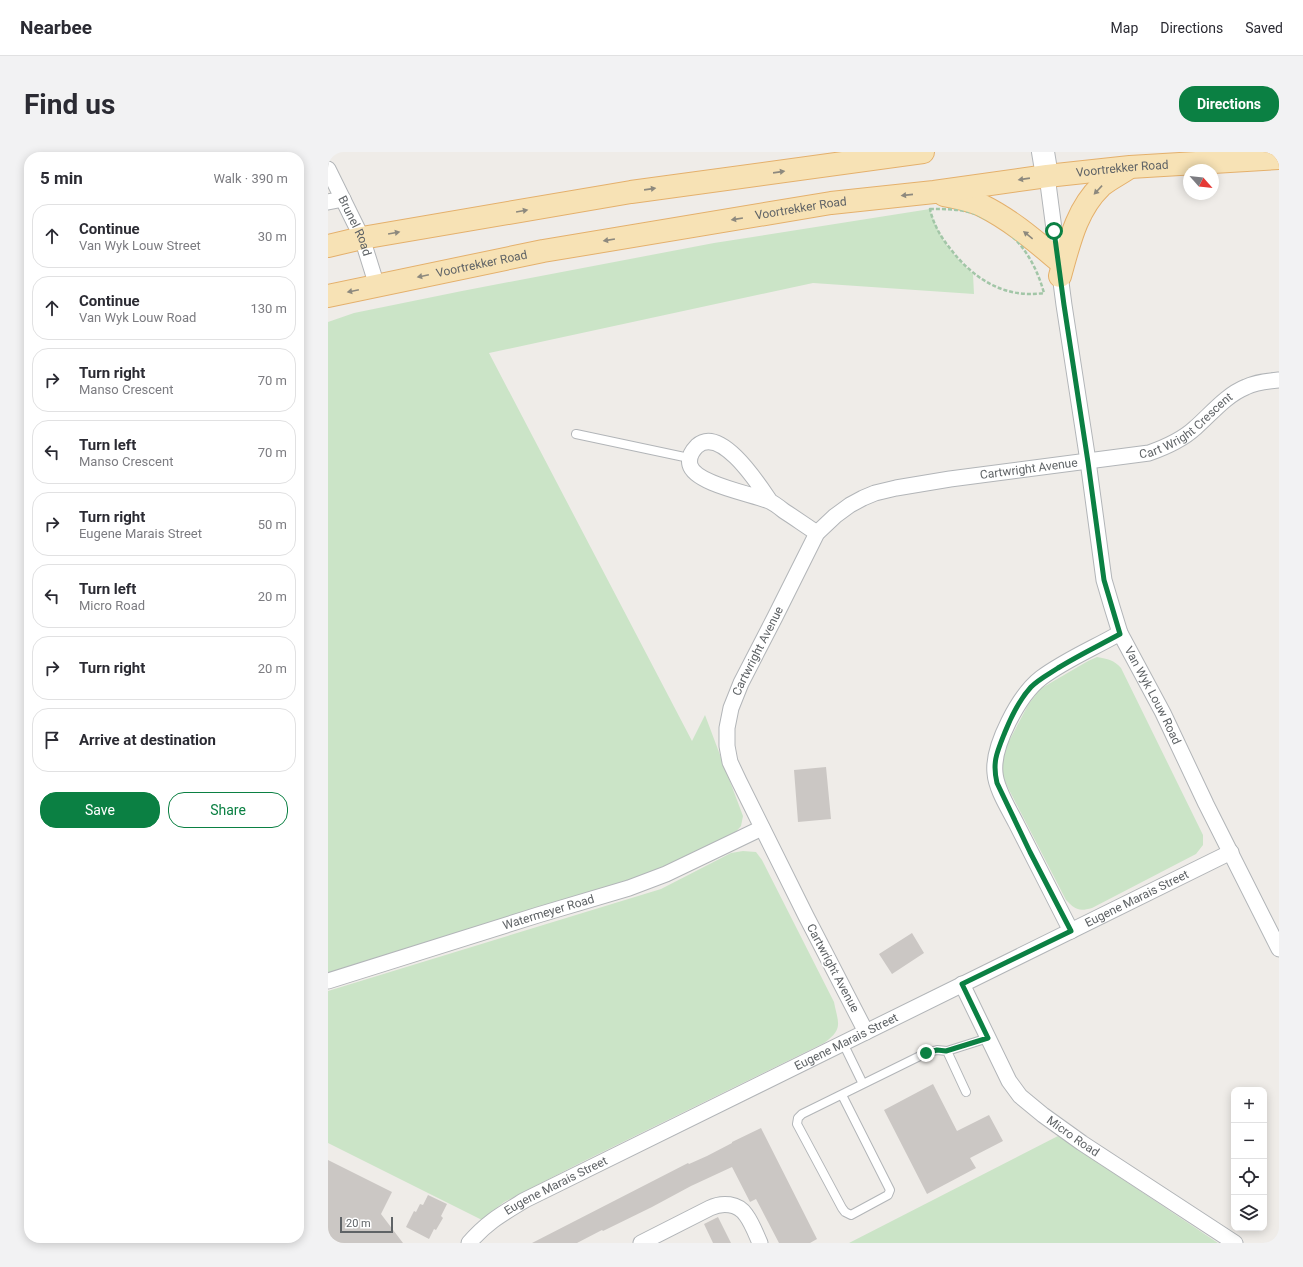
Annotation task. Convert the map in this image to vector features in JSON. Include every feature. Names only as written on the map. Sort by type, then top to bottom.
[{"type":"main road","points":[[328,246],[362,238],[631,192],[923,152]]},
{"type":"main road","points":[[1042,152],[1047,176]]},
{"type":"main road","name":"Voortrekker Road","points":[[328,296],[543,251],[831,203],[934,192],[1047,176],[1130,168],[1279,158]]},
{"type":"main road","points":[[934,192],[983,206],[1016,226],[1059,268],[1076,223],[1083,209],[1102,186],[1130,168]]},
{"type":"street","name":"Brunel Road","points":[[328,169],[362,238],[377,286]]},
{"type":"street","name":"Van Wyk Louw Road","points":[[1047,176],[1104,580],[1120,634],[1163,713],[1206,804],[1279,949]]},
{"type":"street","points":[[328,202],[343,199]]},
{"type":"street","name":"Cart Wright Crescent","points":[[1088,462],[1149,454],[1165,448],[1175,443],[1194,429],[1230,396],[1245,387],[1260,382],[1279,380]]},
{"type":"street","points":[[770,501],[736,456],[717,443],[711,441],[703,442],[692,451],[689,458],[692,469],[706,479],[717,485],[770,501],[817,533]]},
{"type":"street","name":"Cartwright Avenue","points":[[866,1032],[806,916],[730,762],[727,746],[727,728],[731,708],[740,683],[817,533],[835,516],[850,505],[875,493],[896,488],[1088,462]]},
{"type":"street","points":[[1071,931],[1002,794],[996,779],[995,762],[998,750],[1012,716],[1030,688],[1041,678],[1120,634]]},
{"type":"street","name":"Watermeyer Road","points":[[328,982],[538,915],[629,888],[666,874],[762,828]]},
{"type":"street","name":"Eugene Marais Street","points":[[469,1243],[481,1229],[494,1218],[525,1200],[1231,852]]},
{"type":"street","name":"Micro Road","points":[[962,984],[1009,1081],[1020,1096],[1031,1106],[1082,1143],[1235,1243]]},
{"type":"street","points":[[641,1243],[717,1204],[726,1204],[739,1208],[746,1214],[760,1243]]},
{"type":"lane","points":[[576,434],[689,458]]},
{"type":"lane","points":[[842,1095],[890,1190],[888,1195],[851,1215],[845,1212],[842,1208],[797,1124],[798,1118],[802,1114],[926,1053],[937,1050],[946,1051],[988,1038]]},
{"type":"lane","points":[[843,1043],[863,1084]]},
{"type":"lane","points":[[946,1051],[966,1092]]},
{"type":"path","points":[[930,209],[965,211],[993,221],[1017,240],[1028,254],[1040,279],[1044,293],[1024,294],[1013,292],[990,284],[973,274],[962,264],[942,239],[935,226],[930,209]]},
{"type":"green space","points":[[930,209],[937,228],[947,245],[973,274],[974,294],[813,283],[489,353],[692,741],[705,715],[743,816],[741,826],[734,834],[629,883],[328,974],[328,322],[354,313],[714,243]]},
{"type":"green space","points":[[1097,657],[1110,660],[1121,668],[1203,835],[1203,845],[1196,854],[1092,908],[1080,910],[1074,908],[1066,900],[1005,782],[1002,771],[1002,758],[1008,743],[1028,705],[1040,689]]},
{"type":"green space","points":[[743,851],[756,852],[762,860],[834,1002],[838,1025],[835,1034],[824,1043],[504,1202],[482,1220],[328,1143],[328,991],[661,889],[731,853]]},
{"type":"green space","points":[[1058,1136],[1218,1243],[849,1243]]},
{"type":"building","points":[[826,767],[831,819],[798,822],[794,770]]},
{"type":"building","points":[[912,933],[924,953],[892,974],[879,954]]},
{"type":"building","points":[[933,1084],[957,1131],[989,1115],[1003,1141],[970,1158],[976,1168],[927,1194],[884,1110]]},
{"type":"building","points":[[761,1128],[817,1239],[810,1243],[779,1243],[756,1199],[750,1202],[732,1167],[577,1243],[532,1243],[688,1163],[689,1164],[707,1156]]},
{"type":"building","points":[[328,1160],[392,1192],[381,1214],[403,1243],[328,1243]]},
{"type":"building","points":[[428,1195],[447,1204],[441,1216],[443,1218],[436,1230],[434,1229],[429,1239],[406,1227],[414,1211],[416,1212],[420,1204],[423,1205]]},
{"type":"building","points":[[718,1217],[731,1243],[713,1243],[704,1224]]},
{"type":"route","points":[[926,1053],[937,1050],[946,1051],[988,1038],[962,984],[1071,931],[1007,806],[997,783],[995,762],[998,750],[1012,716],[1030,688],[1041,678],[1120,634],[1104,580],[1054,231]]}]
